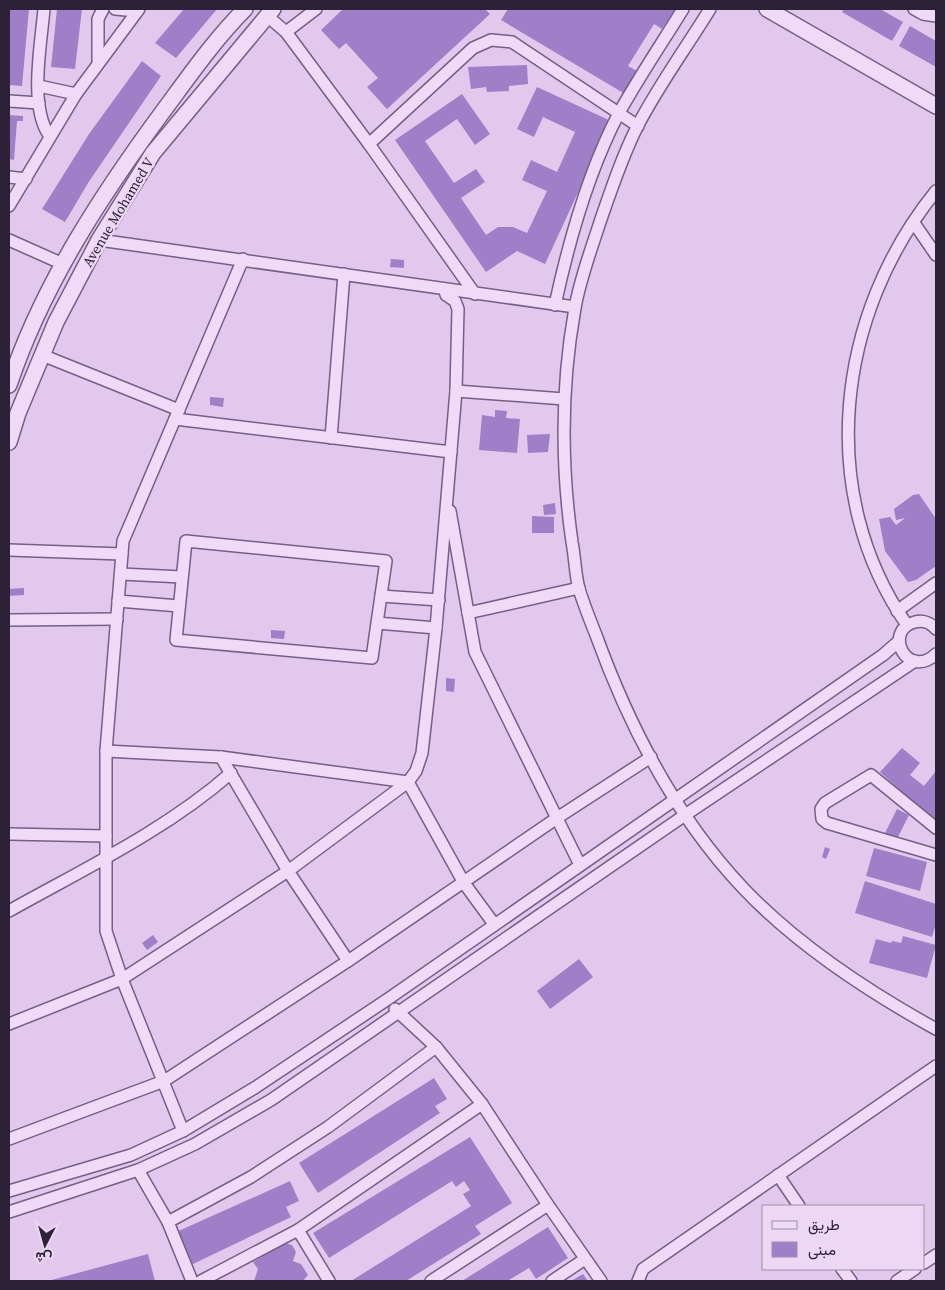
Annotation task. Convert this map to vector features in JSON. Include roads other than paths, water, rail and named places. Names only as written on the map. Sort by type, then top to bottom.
[{"type":"street","points":[[44,9],[39,86],[43,126],[50,135]]},
{"type":"street","points":[[114,9],[138,10]]},
{"type":"street","name":"Avenue Mohamed V","points":[[9,385],[20,352],[63,264],[122,167],[221,33],[245,9]]},
{"type":"street","points":[[286,32],[316,9]]},
{"type":"street","points":[[555,305],[564,263],[585,196],[619,113],[683,9]]},
{"type":"street","points":[[710,9],[638,126],[614,180],[589,256],[575,307],[564,399],[566,493],[579,588],[605,659],[634,727],[685,815],[743,888],[775,919],[834,966],[896,1007],[936,1030]]},
{"type":"street","points":[[768,9],[936,106]]},
{"type":"street","points":[[914,9],[923,14],[936,16]]},
{"type":"street","points":[[98,61],[98,19],[101,10]]},
{"type":"street","points":[[9,206],[76,94],[98,61],[138,10]]},
{"type":"street","points":[[269,12],[369,144],[475,294]]},
{"type":"street","name":"Avenue Mohamed V","points":[[9,442],[56,322],[99,240],[153,153],[269,12]]},
{"type":"street","points":[[369,144],[473,48],[491,40],[512,42],[638,126]]},
{"type":"street","points":[[39,86],[76,94]]},
{"type":"street","points":[[9,101],[40,103]]},
{"type":"street","points":[[9,177],[26,179]]},
{"type":"street","points":[[907,626],[882,588],[865,542],[852,492],[848,429],[851,378],[863,327],[900,243],[936,191]]},
{"type":"street","points":[[914,222],[936,255]]},
{"type":"street","points":[[9,240],[63,264]]},
{"type":"street","points":[[99,240],[575,307]]},
{"type":"street","points":[[183,1131],[122,979],[106,931],[106,751],[123,541],[243,260]]},
{"type":"street","points":[[331,438],[344,274]]},
{"type":"street","points":[[9,1024],[122,979],[288,871],[408,782],[416,771],[422,753],[439,600],[456,391],[458,309],[454,302],[446,295],[445,290]]},
{"type":"street","points":[[42,355],[177,415],[331,438],[451,452]]},
{"type":"street","points":[[456,391],[564,399]]},
{"type":"street","points":[[448,496],[475,652],[580,866]]},
{"type":"street","points":[[186,541],[386,561],[372,658],[176,640],[182,577],[186,541]]},
{"type":"street","points":[[9,550],[122,554]]},
{"type":"street","points":[[121,574],[182,577]]},
{"type":"street","points":[[897,611],[936,583]]},
{"type":"street","points":[[468,613],[579,588]]},
{"type":"street","points":[[381,596],[439,600]]},
{"type":"street","points":[[118,601],[179,606]]},
{"type":"street","points":[[9,620],[117,619]]},
{"type":"street","points":[[9,1191],[131,1155],[183,1131],[256,1087],[388,999],[875,661],[899,641],[907,626],[920,621],[927,622],[936,629]]},
{"type":"street","points":[[377,623],[436,628]]},
{"type":"street","points":[[899,641],[910,659]]},
{"type":"street","points":[[910,659],[933,661]]},
{"type":"street","points":[[9,1212],[138,1170],[195,1144],[271,1100],[685,815],[905,668],[910,659]]},
{"type":"street","points":[[106,751],[221,757],[408,782]]},
{"type":"street","points":[[221,757],[288,871],[348,961]]},
{"type":"street","points":[[9,1139],[164,1082],[464,883],[556,818],[651,757]]},
{"type":"street","points":[[9,911],[106,857],[200,800],[231,773]]},
{"type":"street","points":[[936,828],[871,776],[825,803],[820,813],[822,819],[827,823],[936,855]]},
{"type":"street","points":[[408,782],[464,883],[494,924]]},
{"type":"street","points":[[9,834],[106,836]]},
{"type":"street","points":[[388,999],[398,1013],[436,1047],[482,1104],[548,1206],[601,1281]]},
{"type":"street","points":[[168,1222],[251,1177],[328,1127],[436,1047]]},
{"type":"street","points":[[638,1281],[643,1269],[936,1066]]},
{"type":"street","points":[[201,1281],[298,1230],[482,1104]]},
{"type":"street","points":[[138,1170],[168,1222],[192,1281]]},
{"type":"street","points":[[778,1175],[798,1205]]},
{"type":"street","points":[[431,1281],[548,1206]]},
{"type":"street","points":[[298,1230],[329,1281]]},
{"type":"street","points":[[925,1262],[936,1255]]},
{"type":"street","points":[[552,1281],[586,1259]]},
{"type":"street","points":[[843,1270],[851,1281]]},
{"type":"street","points":[[897,1281],[914,1270]]}]
